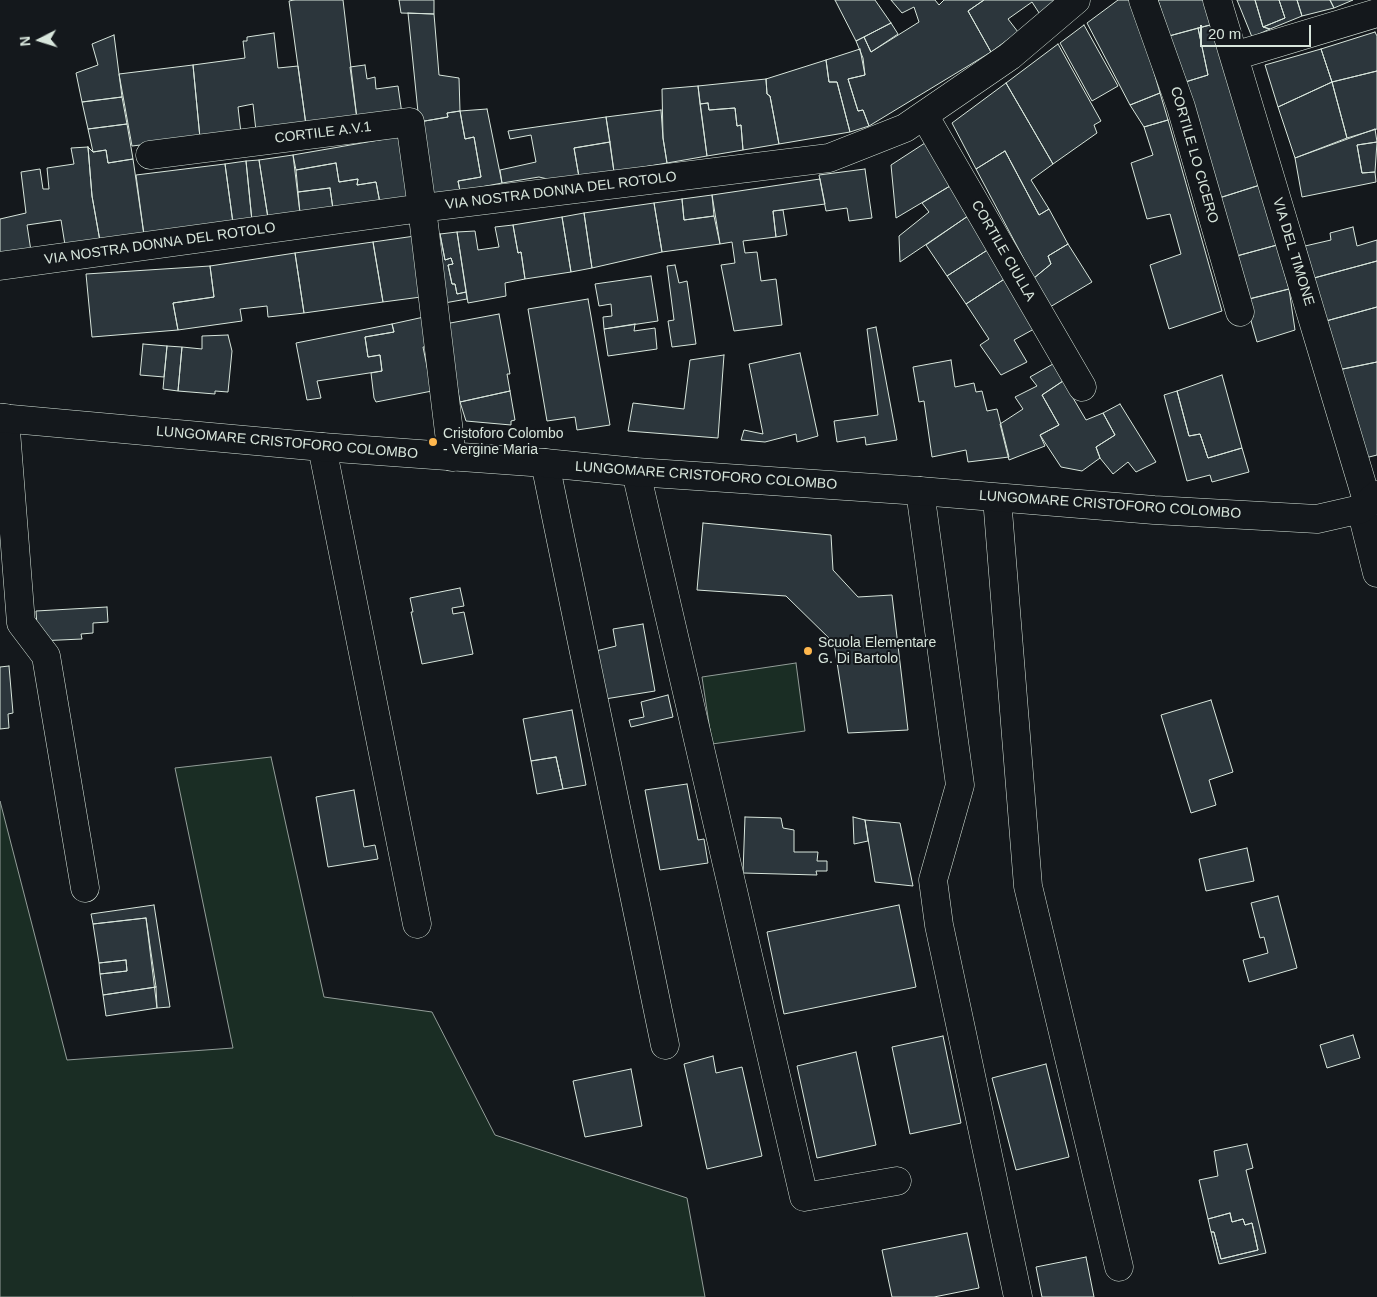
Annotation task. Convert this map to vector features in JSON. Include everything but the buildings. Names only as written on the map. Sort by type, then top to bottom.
[{"type":"street","name":"VIA NOSTRA DONNA DEL ROTOLO","points":[[0,266],[422,208],[829,158],[906,128],[1010,56],[1076,0]]},
{"type":"street","name":"CORTILE LO CICERO","points":[[1143,0],[1181,107],[1240,312]]},
{"type":"street","name":"VIA DEL TIMONE","points":[[1217,0],[1368,503],[1377,573]]},
{"type":"street","points":[[1234,56],[1377,13]]},
{"type":"street","name":"CORTILE CIULLA","points":[[924,115],[1082,387]]},
{"type":"street","name":"CORTILE A.V.1","points":[[150,156],[410,122],[422,208]]},
{"type":"street","points":[[422,208],[452,457]]},
{"type":"street","points":[[3,418],[20,623],[46,656],[85,888]]},
{"type":"street","name":"LUNGOMARE CRISTOFORO COLOMBO","points":[[3,418],[322,447],[1154,510],[1317,519],[1368,503]]},
{"type":"street","points":[[322,447],[417,924]]},
{"type":"street","points":[[545,463],[665,1045]]},
{"type":"street","points":[[636,472],[804,1198],[897,1182]]},
{"type":"street","points":[[920,491],[960,786],[933,880],[939,925],[1018,1297]]},
{"type":"street","points":[[998,498],[1028,886],[1120,1268]]},
{"type":"green space","points":[[796,663],[805,731],[712,744],[702,677]]},
{"type":"green space","points":[[271,757],[324,997],[432,1012],[495,1135],[687,1198],[705,1297],[0,1297],[0,801],[67,1060],[233,1048],[175,768]]},
{"type":"place","name":"Cristoforo Colombo - Vergine Maria","points":[[433,442]]},
{"type":"place","name":"Scuola Elementare G. Di Bartolo","points":[[808,651]]}]
